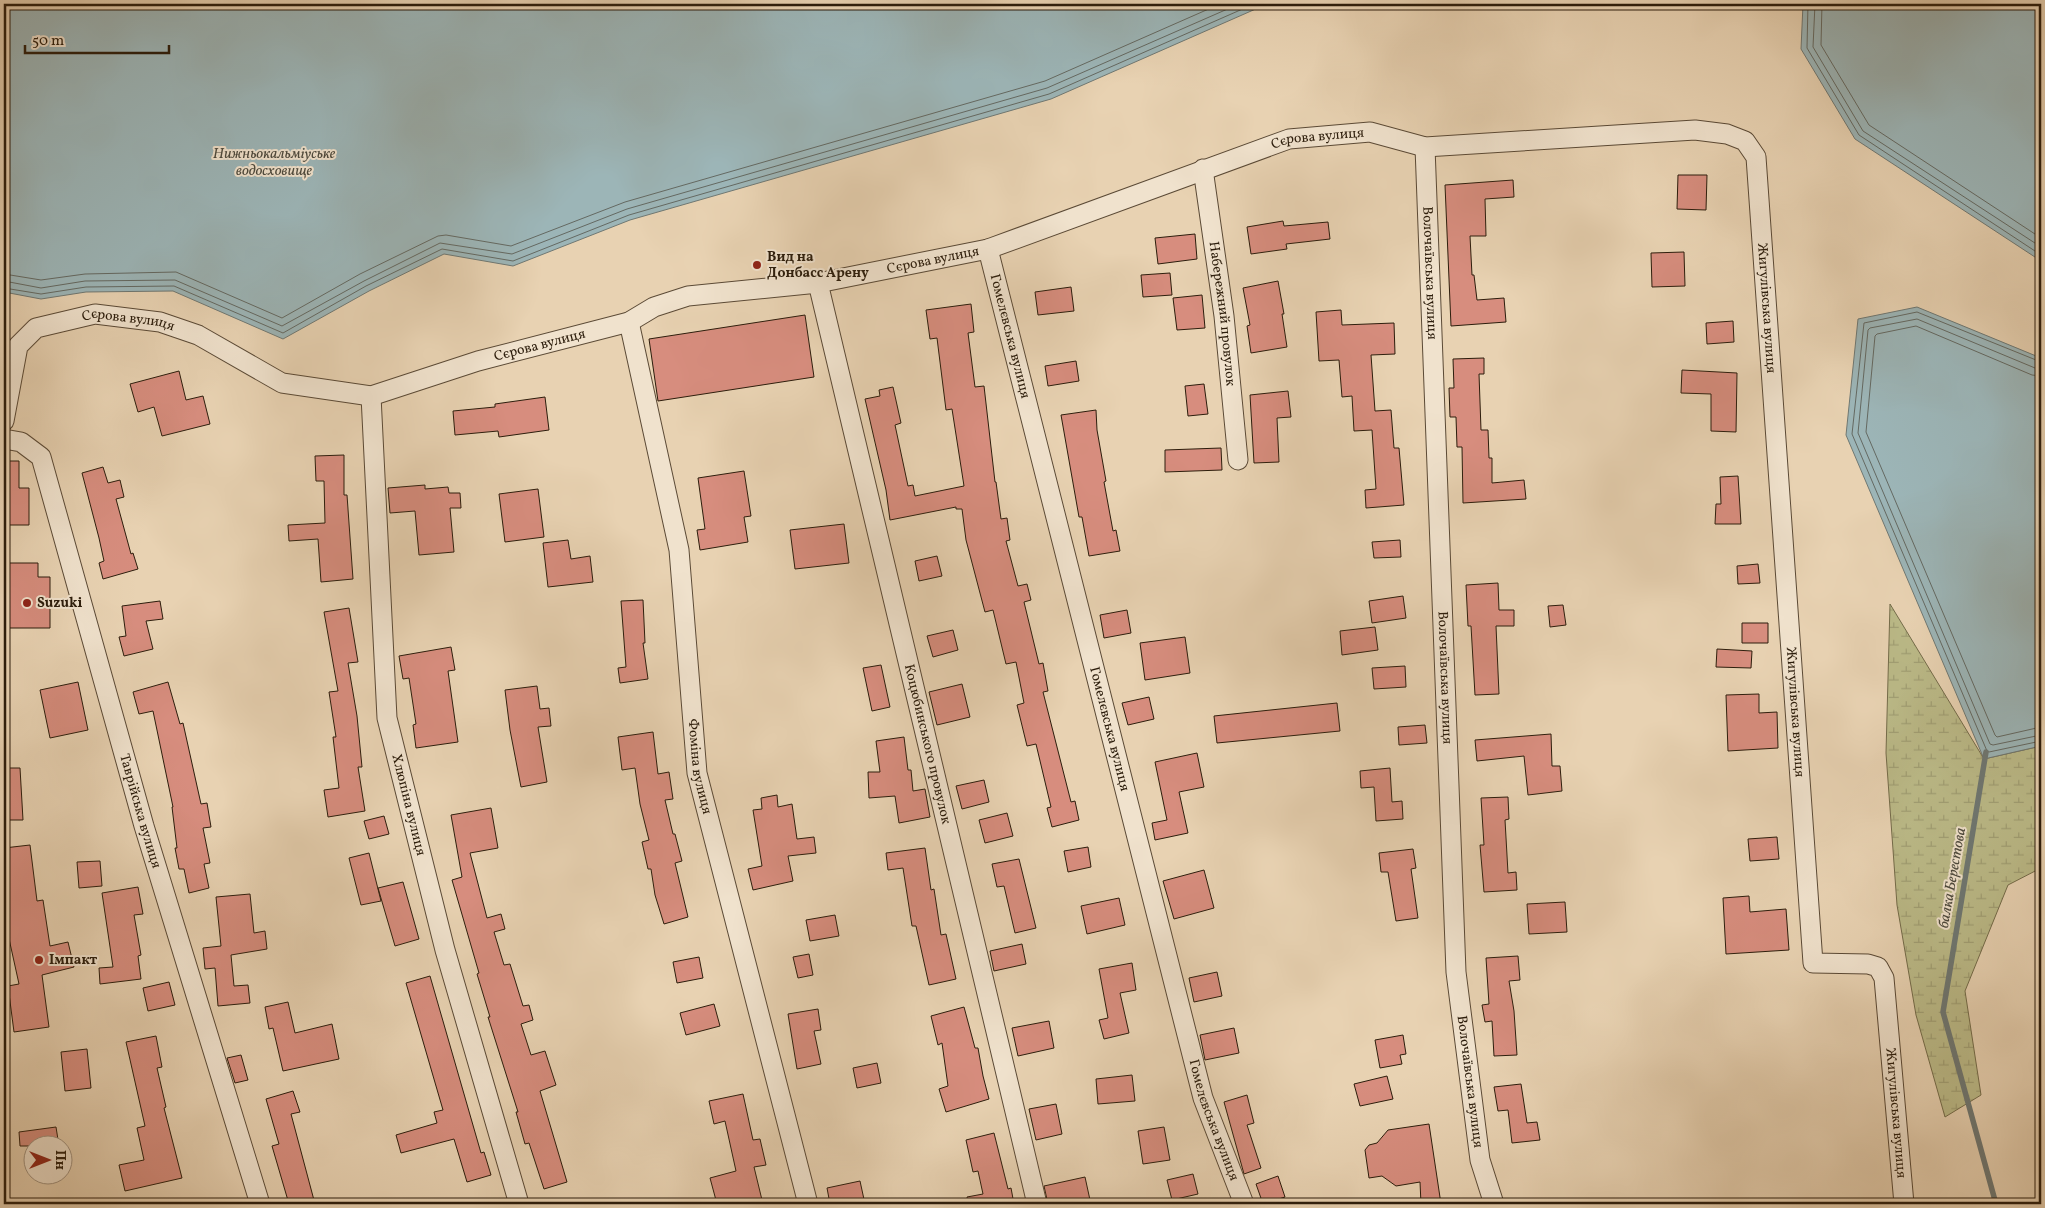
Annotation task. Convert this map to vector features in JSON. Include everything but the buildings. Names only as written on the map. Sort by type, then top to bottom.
[{"type":"street","name":"Сєрова вулиця","points":[[4,422],[18,346],[36,328],[95,314],[160,322],[198,335],[282,382],[371,396],[478,361],[629,322],[654,307],[688,296],[818,283],[988,249],[1289,139],[1370,132],[1424,147],[1695,130],[1727,134],[1744,141],[1756,157]]},
{"type":"street","name":"Волочаївська вулиця","points":[[1424,147],[1456,972],[1480,1160],[1494,1204]]},
{"type":"street","name":"Жигулівська вулиця","points":[[1756,157],[1813,963],[1868,964],[1878,967],[1884,978],[1904,1204]]},
{"type":"street","name":"Набережний провулок","points":[[1203,169],[1224,316],[1238,460]]},
{"type":"street","name":"Гомелєвська вулиця","points":[[988,249],[1203,1098],[1244,1204]]},
{"type":"street","name":"Коцюбинського провулок","points":[[818,283],[1037,1204]]},
{"type":"street","name":"Фоміна вулиця","points":[[629,322],[679,550],[698,773],[808,1204]]},
{"type":"street","name":"Хлюпіна вулиця","points":[[371,396],[387,718],[445,950],[519,1204]]},
{"type":"street","name":"Таврійська вулиця","points":[[4,439],[21,442],[41,457],[144,826],[260,1204]]},
{"type":"green space","points":[[1890,604],[1984,759],[2041,746],[2041,868],[2008,885],[1965,991],[1981,1095],[1945,1117],[1916,1015],[1897,905],[1886,753]]},
{"type":"water","name":"Нижньокальміуське водосховище","points":[[4,4],[1267,4],[1051,99],[630,220],[513,266],[444,254],[369,291],[283,339],[173,291],[86,292],[41,299],[4,292]]},
{"type":"water","points":[[1803,4],[2041,4],[2041,261],[1855,139],[1801,49]]},
{"type":"water","points":[[1917,307],[2041,358],[2041,746],[1984,759],[1846,435],[1858,319]]},
{"type":"waterway","name":"балка Берестова","points":[[1986,752],[1943,1012],[1996,1204]]},
{"type":"place","name":"Вид на Донбасс Арену","points":[[757,265]]},
{"type":"place","name":"Suzuki","points":[[27,603]]},
{"type":"place","name":"Iмпакт","points":[[39,960]]}]
